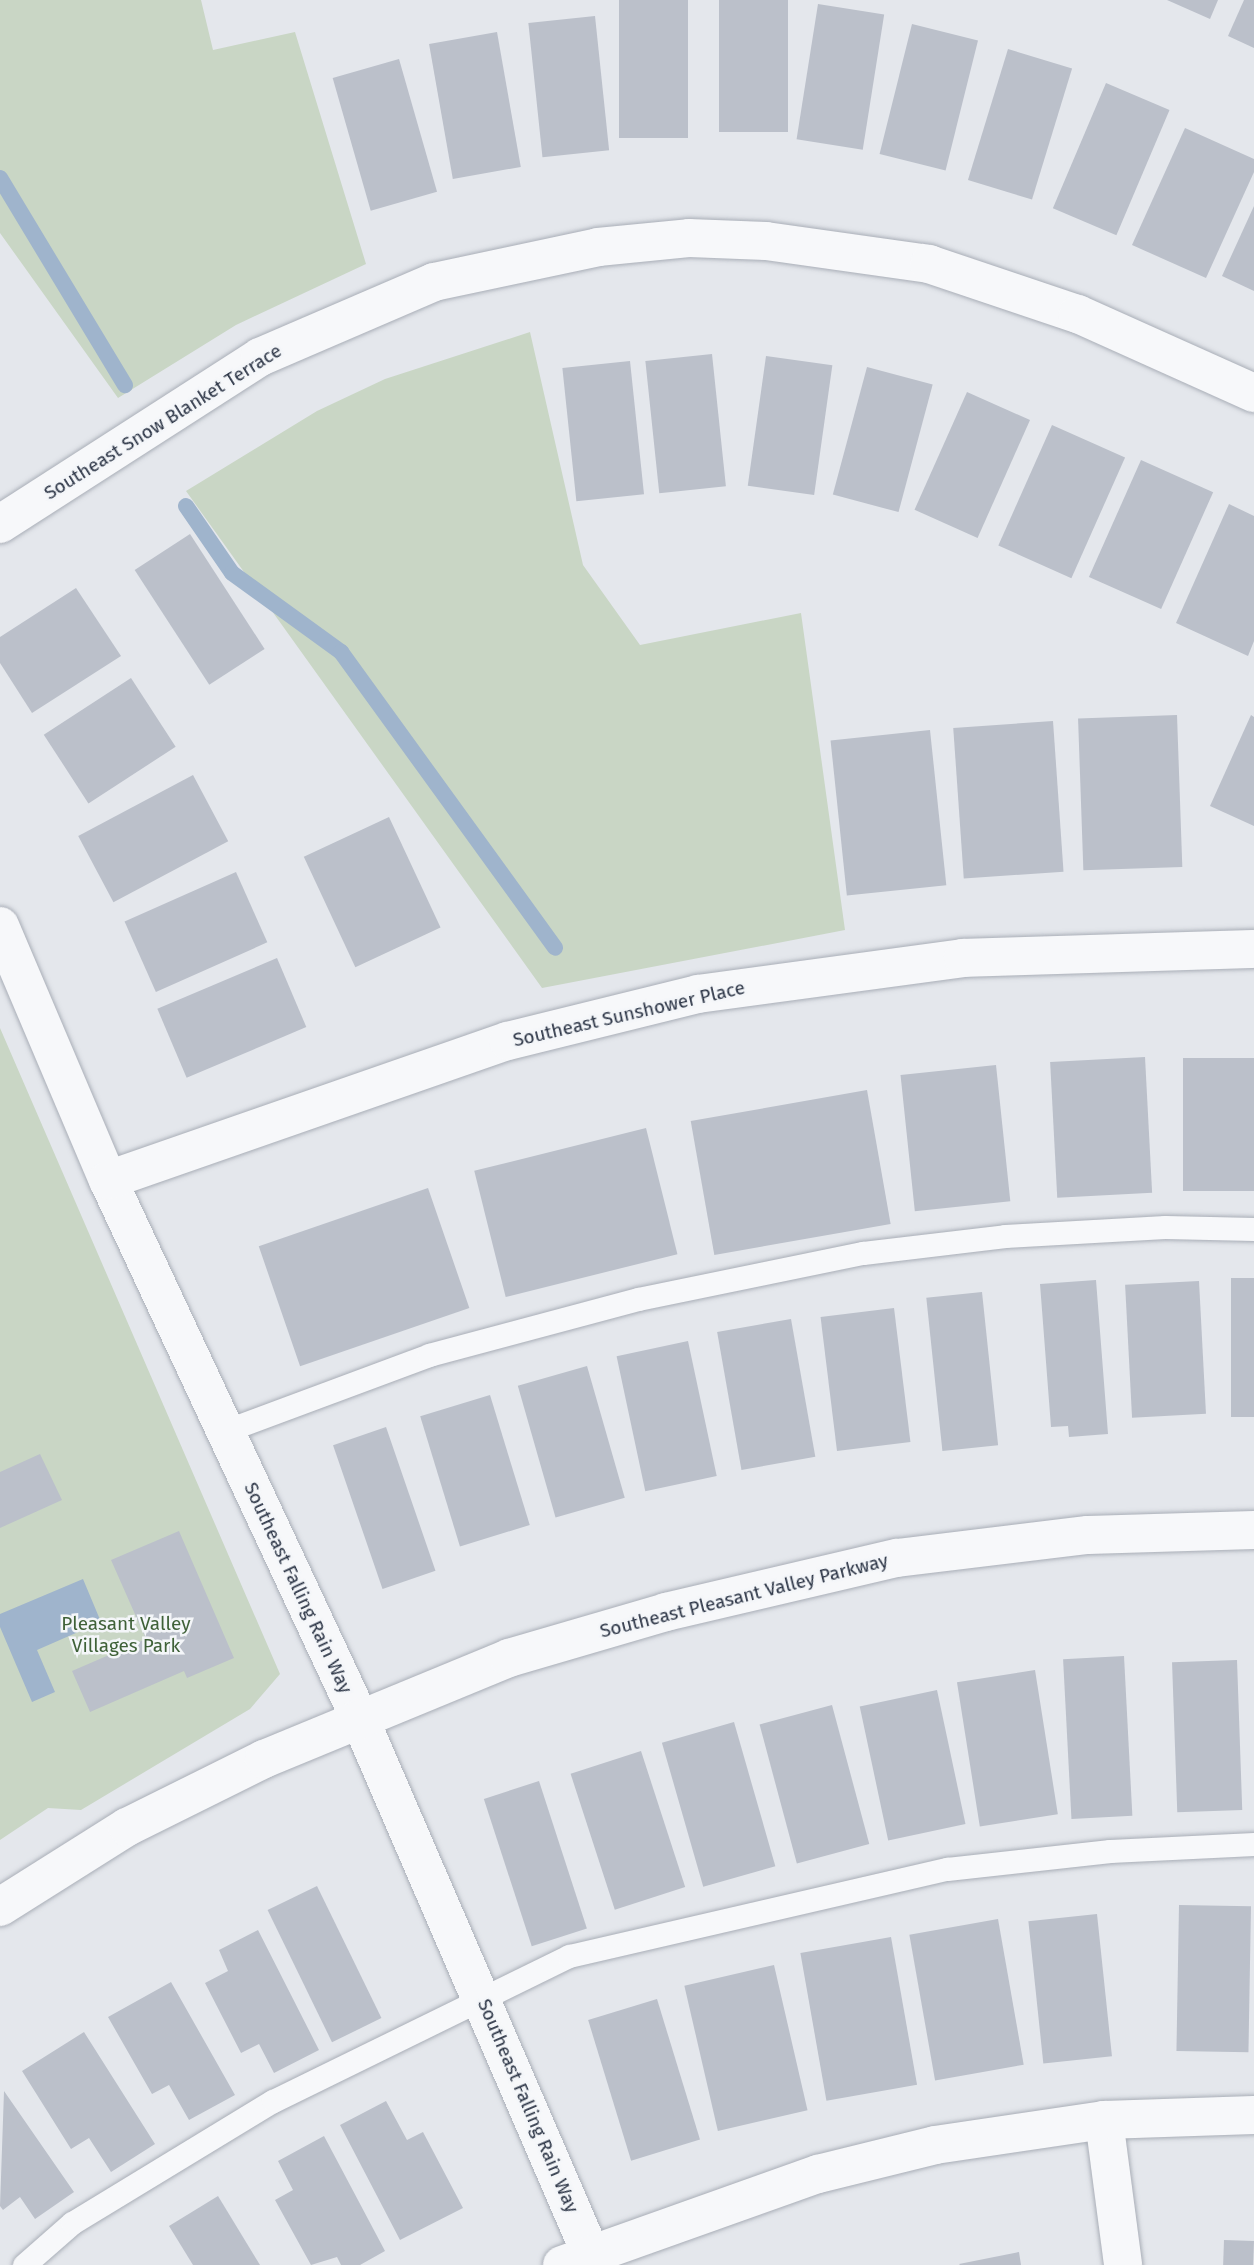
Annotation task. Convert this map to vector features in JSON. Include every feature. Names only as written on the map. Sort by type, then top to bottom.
[{"type":"street","name":"Southeast Snow Blanket Terrace","points":[[0,524],[260,356],[434,282],[611,245],[689,237],[766,241],[929,264],[1078,314],[1254,393]]},
{"type":"street","name":"Southeast Falling Rain Way","points":[[0,926],[108,1180],[359,1717],[480,1997],[576,2259]]},
{"type":"street","name":"Southeast Sunshower Place","points":[[108,1180],[508,1041],[698,994],[963,958],[1254,949]]},
{"type":"street","name":"Southeast Pleasant Valley Parkway","points":[[0,1907],[127,1827],[359,1717],[509,1658],[666,1612],[897,1558],[1088,1535],[1254,1530]]},
{"type":"street","points":[[576,2259],[818,2174],[935,2145],[1104,2120],[1254,2115]]},
{"type":"street","points":[[1104,2120],[1123,2265]]},
{"type":"lane","points":[[225,1431],[429,1355],[638,1298],[863,1254],[1005,1236],[1165,1227],[1254,1229]]},
{"type":"lane","points":[[24,2265],[72,2223],[273,2101],[480,1997],[569,1956],[947,1869],[1110,1851],[1254,1844]]},
{"type":"green space","points":[[0,0],[201,0],[213,50],[295,32],[366,264],[236,325],[118,398],[0,233]]},
{"type":"green space","points":[[530,332],[583,565],[640,645],[801,613],[845,930],[542,988],[186,491],[317,411],[385,379]]},
{"type":"green space","name":"Pleasant Valley Villages Park","points":[[0,1028],[280,1674],[250,1709],[81,1810],[48,1808],[0,1840]]},
{"type":"water","points":[[83,1579],[101,1622],[37,1650],[55,1692],[32,1702],[0,1627],[0,1614]]},
{"type":"building","points":[[619,0],[688,0],[688,138],[619,138]]},
{"type":"building","points":[[719,0],[788,0],[788,132],[719,132]]},
{"type":"building","points":[[1167,0],[1218,0],[1210,19]]},
{"type":"building","points":[[1244,0],[1254,0],[1254,48],[1228,36]]},
{"type":"building","points":[[818,4],[884,14],[863,150],[797,139]]},
{"type":"building","points":[[595,16],[609,150],[542,157],[528,23]]},
{"type":"building","points":[[912,24],[978,40],[946,170],[880,154]]},
{"type":"building","points":[[497,32],[521,167],[453,179],[429,44]]},
{"type":"building","points":[[1008,49],[1072,69],[1032,200],[968,180]]},
{"type":"building","points":[[399,59],[437,192],[371,211],[333,78]]},
{"type":"building","points":[[1106,83],[1170,110],[1116,235],[1053,208]]},
{"type":"building","points":[[1185,128],[1254,159],[1254,172],[1206,278],[1132,245]]},
{"type":"building","points":[[1254,206],[1254,291],[1222,276]]},
{"type":"building","points":[[712,354],[726,486],[659,493],[645,361]]},
{"type":"building","points":[[766,356],[832,365],[814,495],[748,486]]},
{"type":"building","points":[[630,361],[644,494],[576,501],[562,368]]},
{"type":"building","points":[[867,367],[933,385],[899,512],[833,495]]},
{"type":"building","points":[[967,392],[1030,420],[978,538],[915,510]]},
{"type":"building","points":[[1052,425],[1125,458],[1071,578],[998,546]]},
{"type":"building","points":[[1141,460],[1213,492],[1161,609],[1089,577]]},
{"type":"building","points":[[1229,504],[1254,516],[1254,641],[1248,656],[1176,623]]},
{"type":"building","points":[[190,534],[265,649],[209,685],[135,570]]},
{"type":"building","points":[[76,588],[121,656],[32,713],[0,663],[0,637]]},
{"type":"building","points":[[131,678],[176,747],[88,803],[44,735]]},
{"type":"building","points":[[1177,715],[1182,867],[1083,870],[1078,718]]},
{"type":"building","points":[[1251,715],[1254,717],[1254,826],[1210,806]]},
{"type":"building","points":[[1053,721],[1064,872],[964,879],[953,728]]},
{"type":"building","points":[[930,730],[946,885],[847,896],[831,740]]},
{"type":"building","points":[[193,775],[228,841],[113,902],[78,836]]},
{"type":"building","points":[[389,817],[441,928],[355,967],[304,857]]},
{"type":"building","points":[[236,872],[267,942],[156,992],[125,922]]},
{"type":"building","points":[[277,958],[306,1027],[187,1078],[157,1009]]},
{"type":"building","points":[[1145,1057],[1152,1193],[1057,1198],[1050,1062]]},
{"type":"building","points":[[1183,1058],[1254,1058],[1254,1191],[1183,1191]]},
{"type":"building","points":[[996,1065],[1010,1201],[915,1211],[901,1075]]},
{"type":"building","points":[[867,1090],[891,1224],[714,1255],[691,1121]]},
{"type":"building","points":[[646,1128],[677,1254],[506,1297],[474,1171]]},
{"type":"building","points":[[428,1188],[469,1308],[300,1366],[259,1246]]},
{"type":"building","points":[[1231,1278],[1254,1278],[1254,1417],[1231,1417]]},
{"type":"building","points":[[1096,1280],[1108,1434],[1069,1437],[1068,1426],[1051,1427],[1040,1284]]},
{"type":"building","points":[[1199,1281],[1206,1414],[1132,1418],[1125,1285]]},
{"type":"building","points":[[982,1292],[998,1445],[942,1451],[926,1298]]},
{"type":"building","points":[[894,1308],[910,1442],[837,1451],[821,1317]]},
{"type":"building","points":[[791,1319],[815,1457],[741,1470],[717,1332]]},
{"type":"building","points":[[688,1341],[717,1476],[645,1491],[617,1356]]},
{"type":"building","points":[[587,1366],[625,1498],[556,1518],[518,1386]]},
{"type":"building","points":[[490,1395],[530,1525],[460,1546],[420,1416]]},
{"type":"building","points":[[386,1427],[435,1571],[383,1589],[333,1445]]},
{"type":"building","points":[[40,1454],[62,1500],[0,1528],[0,1472]]},
{"type":"building","points":[[179,1531],[234,1658],[187,1678],[184,1671],[90,1712],[72,1671],[146,1639],[111,1560]]},
{"type":"building","points":[[1124,1656],[1132,1816],[1071,1819],[1063,1659]]},
{"type":"building","points":[[1237,1660],[1242,1810],[1177,1812],[1172,1662]]},
{"type":"building","points":[[1035,1670],[1058,1814],[980,1827],[957,1682]]},
{"type":"building","points":[[937,1690],[965,1824],[888,1840],[860,1706]]},
{"type":"building","points":[[832,1705],[869,1844],[797,1864],[760,1724]]},
{"type":"building","points":[[734,1722],[775,1866],[703,1887],[662,1743]]},
{"type":"building","points":[[641,1751],[685,1887],[615,1910],[571,1774]]},
{"type":"building","points":[[539,1781],[587,1928],[532,1946],[484,1799]]},
{"type":"building","points":[[317,1886],[381,2018],[332,2042],[268,1910]]},
{"type":"building","points":[[1179,1905],[1251,1906],[1248,2052],[1176,2051]]},
{"type":"building","points":[[1097,1914],[1112,2056],[1043,2063],[1028,1921]]},
{"type":"building","points":[[998,1919],[1024,2065],[935,2080],[909,1935]]},
{"type":"building","points":[[258,1930],[319,2050],[274,2073],[259,2044],[241,2053],[205,1983],[228,1971],[219,1950]]},
{"type":"building","points":[[891,1937],[917,2085],[826,2101],[800,1953]]},
{"type":"building","points":[[774,1965],[808,2110],[718,2131],[684,1986]]},
{"type":"building","points":[[171,1982],[235,2095],[189,2120],[169,2085],[152,2094],[108,2017]]},
{"type":"building","points":[[657,1999],[700,2140],[631,2161],[588,2020]]},
{"type":"building","points":[[84,2032],[155,2144],[111,2172],[89,2138],[71,2149],[22,2071]]},
{"type":"building","points":[[4,2091],[74,2192],[35,2219],[20,2197],[3,2210],[0,2206]]},
{"type":"building","points":[[386,2101],[407,2140],[423,2132],[463,2208],[400,2240],[340,2125]]},
{"type":"building","points":[[324,2136],[385,2251],[360,2265],[341,2265],[337,2257],[311,2265],[275,2200],[293,2190],[278,2161]]},
{"type":"building","points":[[218,2196],[260,2265],[193,2265],[169,2226]]},
{"type":"building","points":[[1224,2240],[1254,2241],[1253,2265],[1223,2265]]},
{"type":"building","points":[[1019,2252],[1021,2265],[959,2264]]},
{"type":"waterway","points":[[0,178],[125,385]]},
{"type":"waterway","points":[[186,506],[232,573],[341,652],[555,948]]}]
